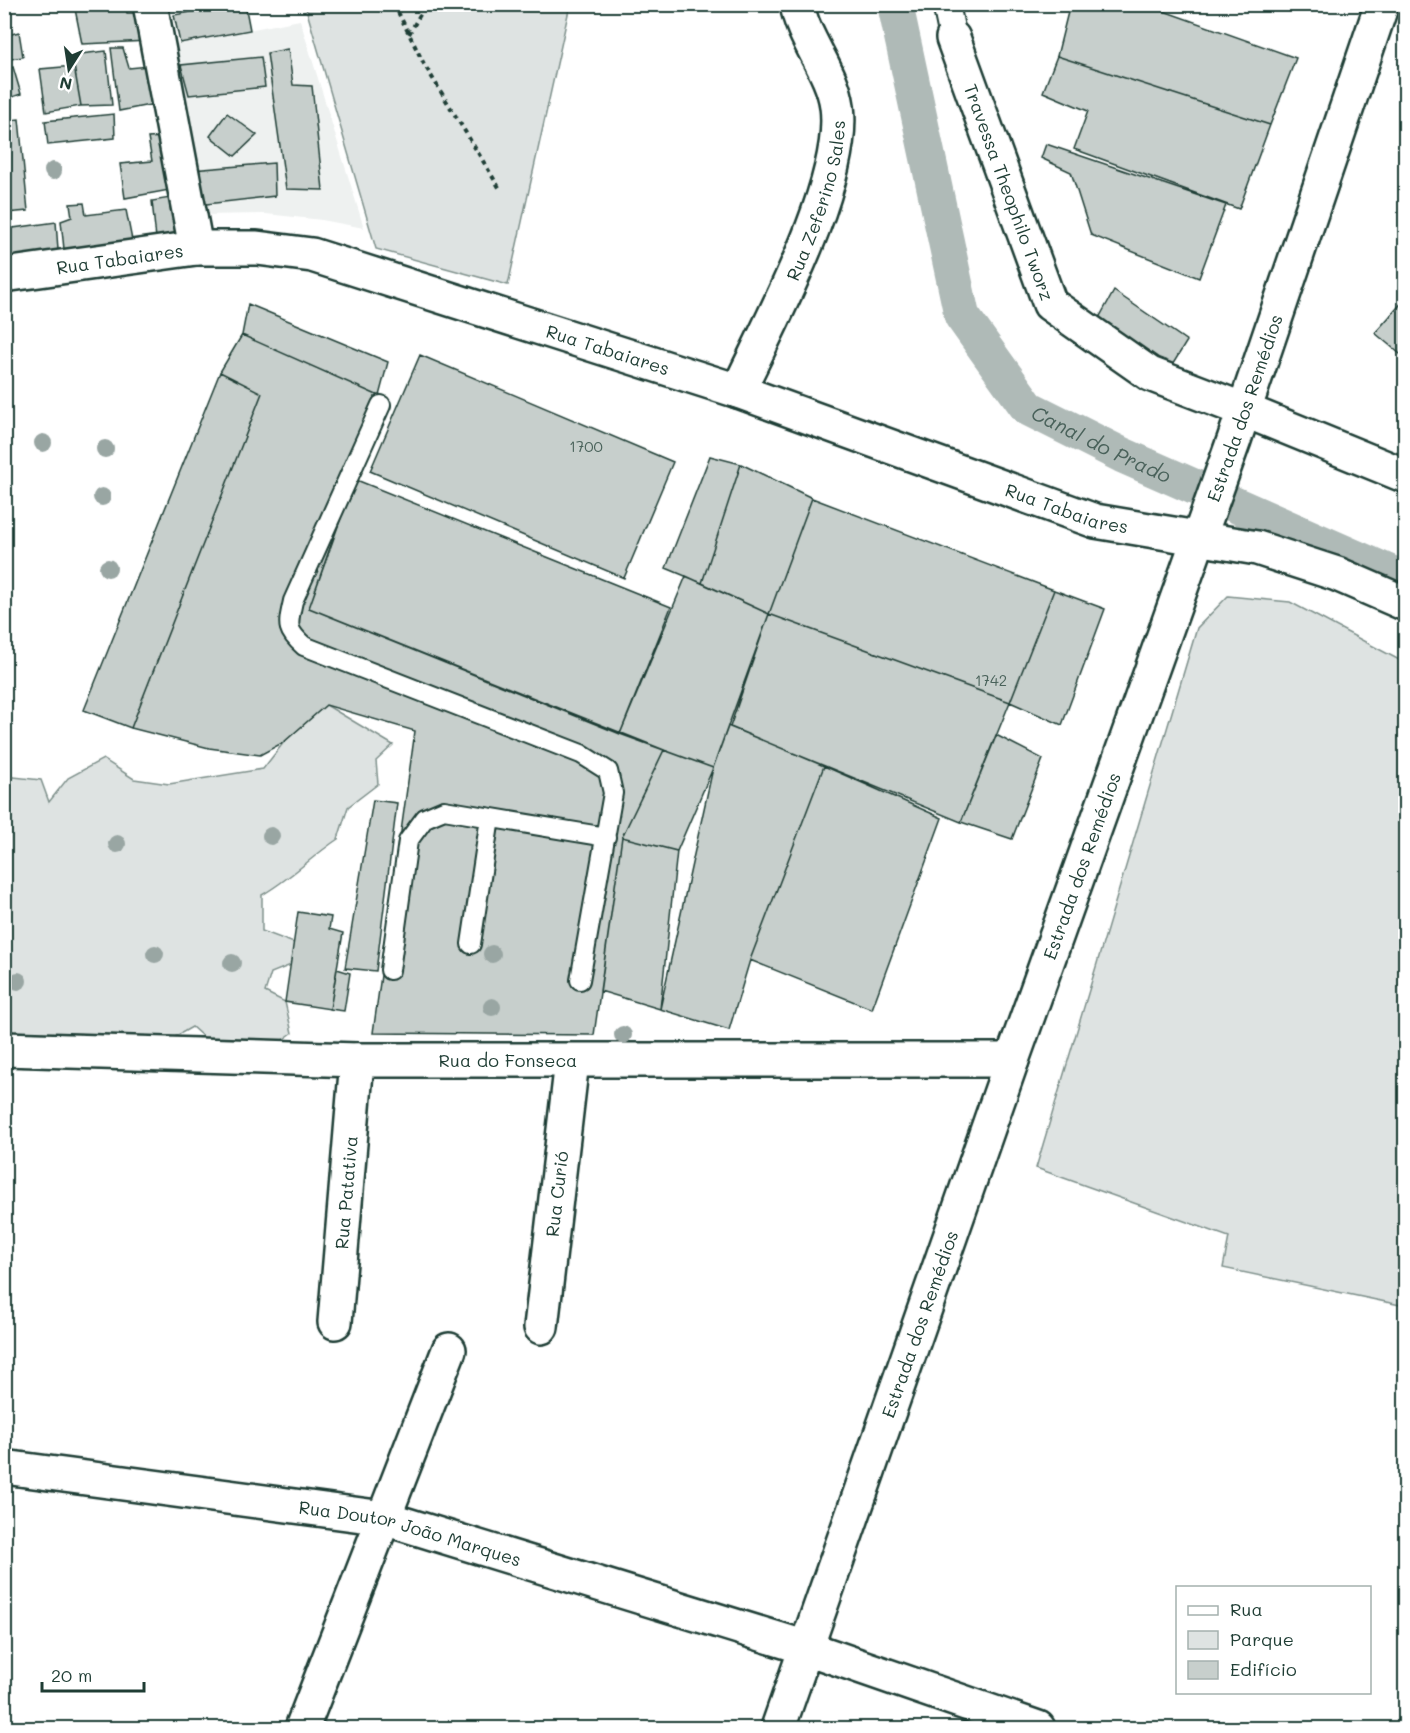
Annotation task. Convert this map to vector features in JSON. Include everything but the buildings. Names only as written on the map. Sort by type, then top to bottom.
[{"type":"street","points":[[150,4],[196,248]]},
{"type":"street","name":"Rua Zeferino Sales","points":[[738,391],[805,247],[823,195],[838,131],[837,104],[797,4]]},
{"type":"street","name":"Travessa Theophilo Tworz","points":[[946,4],[952,38],[1050,304],[1150,374],[1406,476]]},
{"type":"street","name":"Estrada dos Remédios","points":[[778,1728],[1012,1060],[1234,440],[1382,4]]},
{"type":"street","name":"Rua Tabaiares","points":[[4,275],[196,248],[257,248],[312,255],[738,391],[1095,521],[1204,524],[1257,548],[1337,574],[1406,604]]},
{"type":"street","name":"Rua do Fonseca","points":[[4,1049],[357,1060],[1012,1060]]},
{"type":"street","name":"Rua Patativa","points":[[335,1322],[357,1060]]},
{"type":"street","name":"Rua Curió","points":[[542,1327],[572,1061]]},
{"type":"street","points":[[302,1728],[449,1350]]},
{"type":"street","name":"Rua Doutor João Marques","points":[[4,1467],[384,1518],[807,1648],[1038,1728]]},
{"type":"lane","points":[[381,405],[293,601],[288,625],[291,634],[304,646],[590,759],[608,771],[613,793],[580,980]]},
{"type":"lane","points":[[390,970],[408,841],[425,818],[444,810],[606,837]]},
{"type":"lane","points":[[471,944],[490,818]]},
{"type":"path","points":[[393,4],[441,94],[500,189]]},
{"type":"path","points":[[409,35],[426,4]]},
{"type":"shaded area","points":[[300,20],[364,228],[322,220],[266,214],[200,215],[170,45]]},
{"type":"green space","points":[[305,5],[570,5],[508,285],[376,249]]},
{"type":"green space","points":[[1228,596],[1290,602],[1405,663],[1405,1306],[1223,1268],[1229,1237],[1036,1168],[1197,628]]},
{"type":"green space","points":[[326,705],[393,745],[376,761],[378,784],[348,807],[338,839],[262,895],[262,931],[294,943],[291,965],[271,973],[265,992],[285,1002],[292,1033],[266,1052],[221,1053],[192,1027],[162,1044],[5,1054],[5,776],[41,780],[49,802],[68,778],[103,759],[134,779],[169,784],[263,769],[284,742]]},
{"type":"waterway","name":"Canal do Prado","points":[[895,4],[962,316],[1028,408],[1122,455],[1406,580]]}]
